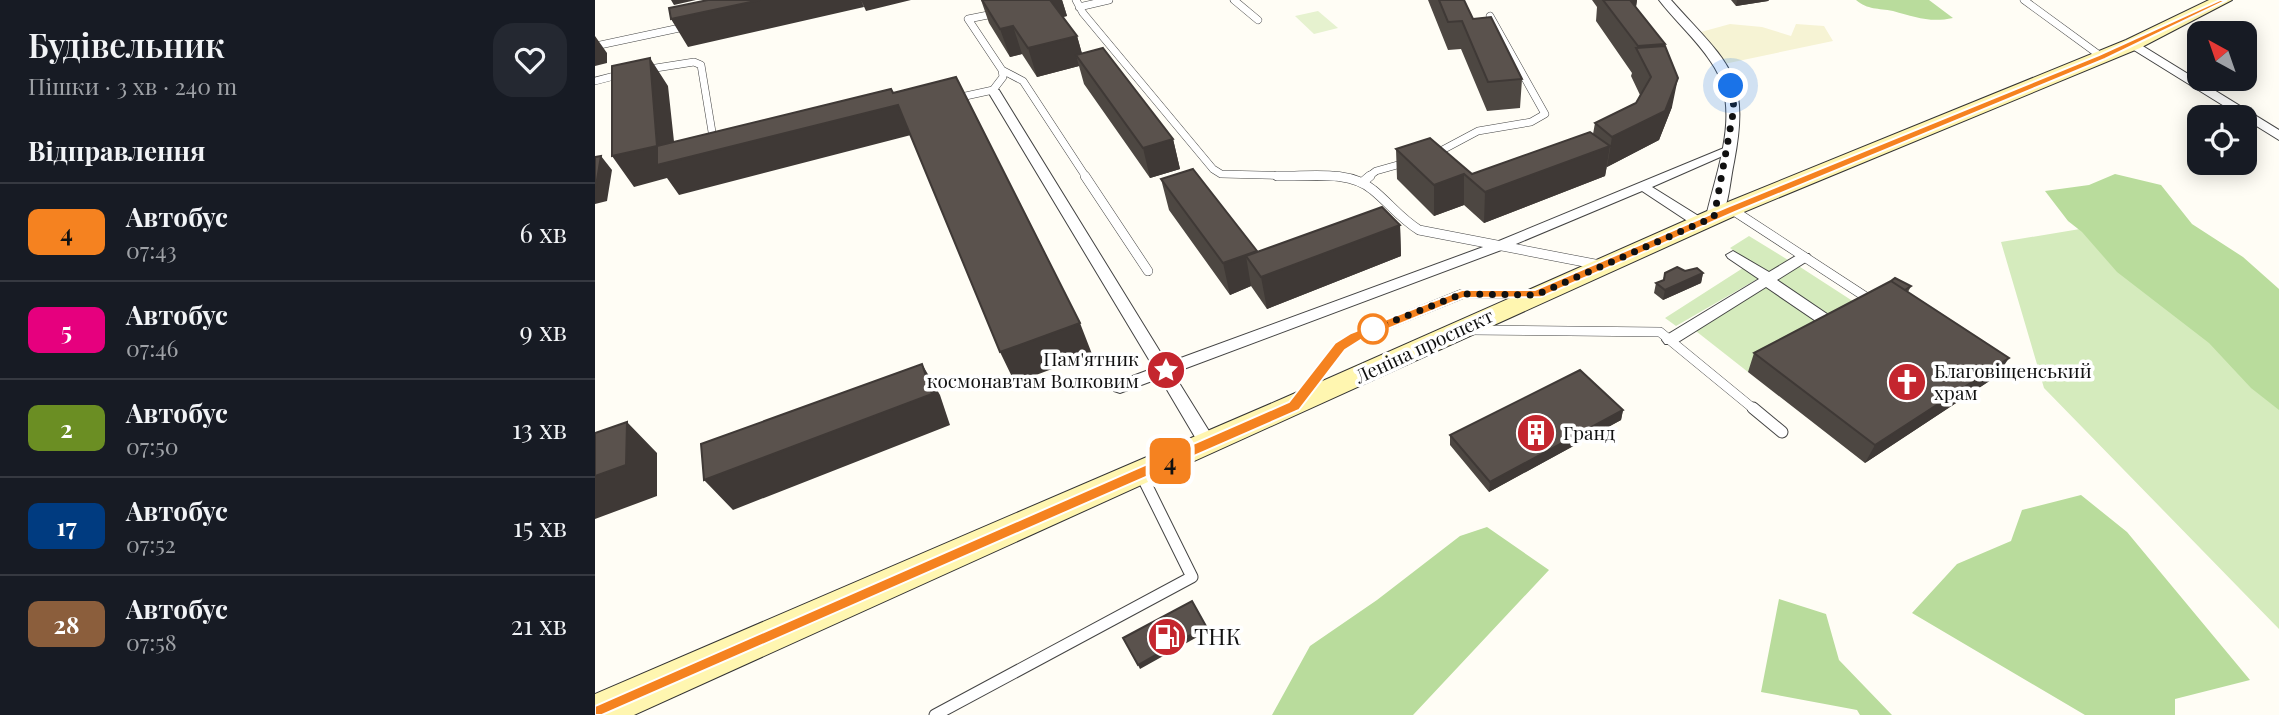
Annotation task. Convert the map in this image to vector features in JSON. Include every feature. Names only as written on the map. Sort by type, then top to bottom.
[{"type":"main road","name":"Леніна проспект","points":[[608,710],[1142,474],[1536,295],[1715,217],[2133,44],[2223,0]]},
{"type":"street","points":[[1642,186],[1715,217],[1734,108],[1731,86],[1721,68],[1665,0]]},
{"type":"street","points":[[2133,44],[2279,136]]},
{"type":"street","points":[[993,89],[1208,444]]},
{"type":"street","points":[[1120,387],[1499,246],[1728,151]]},
{"type":"street","points":[[1733,255],[1834,326]]},
{"type":"street","points":[[1669,340],[1804,257]]},
{"type":"lane","points":[[1077,4],[1109,0]]},
{"type":"lane","points":[[1234,0],[1258,20]]},
{"type":"lane","points":[[2024,0],[2102,57]]},
{"type":"lane","points":[[1077,4],[1213,169],[1233,176],[1354,178],[1364,181],[1408,224],[1435,234],[1602,266]]},
{"type":"lane","points":[[1006,11],[968,19],[1002,69],[1023,81],[1148,271]]},
{"type":"lane","points":[[1424,158],[1449,149],[1486,128],[1531,122],[1545,114],[1490,16]]},
{"type":"lane","points":[[595,46],[697,24]]},
{"type":"lane","points":[[595,80],[674,63],[694,62],[701,65],[716,154]]},
{"type":"lane","points":[[943,102],[993,89],[1003,77],[1002,69]]},
{"type":"lane","points":[[1364,181],[1376,171],[1412,161]]},
{"type":"lane","points":[[1715,217],[1804,257],[1876,304]]},
{"type":"lane","points":[[1294,406],[1340,346],[1356,337],[1462,294],[1536,295]]},
{"type":"lane","points":[[1459,330],[1660,332],[1782,432]]},
{"type":"lane","points":[[935,715],[1192,577],[1142,474]]},
{"type":"shaded area","points":[[1730,24],[1762,27],[1791,36],[1796,24],[1824,26],[1833,41],[1724,64],[1701,32]]},
{"type":"green space","points":[[1856,0],[1929,0],[1953,18],[1923,19],[1869,7]]},
{"type":"green space","points":[[1318,11],[1338,28],[1314,34],[1295,16]]},
{"type":"green space","points":[[2115,174],[2161,185],[2192,224],[2243,257],[2279,289],[2279,410],[2251,388],[2209,343],[2117,272],[2082,232],[2068,221],[2045,191],[2089,185]]},
{"type":"green space","points":[[2086,228],[2279,396],[2279,629],[2044,388],[2001,242]]},
{"type":"green space","points":[[1749,236],[1793,263],[1770,277],[1730,248]]},
{"type":"green space","points":[[1797,265],[1865,309],[1836,324],[1770,281]]},
{"type":"green space","points":[[1743,268],[1759,278],[1676,326],[1665,318]]},
{"type":"green space","points":[[1766,282],[1831,327],[1748,372],[1692,328]]},
{"type":"green space","points":[[2081,495],[2127,532],[2250,680],[2175,699],[2175,715],[2085,715],[1912,613],[1957,564],[2011,541],[2022,510]]},
{"type":"green space","points":[[1487,527],[1549,570],[1413,715],[1272,715],[1310,646],[1377,600],[1460,536]]},
{"type":"green space","points":[[1779,599],[1826,614],[1839,660],[1892,715],[1860,715],[1857,710],[1761,692]]},
{"type":"building","points":[[708,0],[760,0],[671,19],[669,8]]},
{"type":"building","points":[[982,0],[1050,0],[1077,36],[1028,48],[1013,26],[1000,29]]},
{"type":"building","points":[[1439,0],[1464,0],[1473,19],[1491,17],[1522,79],[1488,82],[1462,21],[1448,22]]},
{"type":"building","points":[[1603,0],[1630,0],[1665,44],[1638,46]]},
{"type":"building","points":[[1665,46],[1678,78],[1665,111],[1612,137],[1595,123],[1636,103],[1651,77],[1636,48]]},
{"type":"building","points":[[1103,48],[1173,139],[1143,148],[1076,55]]},
{"type":"building","points":[[650,58],[657,146],[612,156],[612,66]]},
{"type":"building","points":[[956,77],[1080,323],[1000,352],[898,105],[657,165],[657,146],[891,89],[893,93]]},
{"type":"building","points":[[1590,132],[1610,146],[1485,192],[1464,174],[1434,185],[1396,149],[1430,138],[1472,174]]},
{"type":"building","points":[[601,156],[596,186],[595,187],[595,157]]},
{"type":"building","points":[[1193,169],[1257,251],[1223,263],[1161,179]]},
{"type":"building","points":[[1382,207],[1400,225],[1261,277],[1246,256]]},
{"type":"building","points":[[1677,267],[1685,271],[1697,268],[1703,273],[1665,290],[1656,283],[1664,280],[1665,273]]},
{"type":"building","points":[[1895,278],[1911,286],[1905,290],[1891,281]]},
{"type":"building","points":[[1891,281],[2009,358],[1875,445],[1754,353]]},
{"type":"building","points":[[922,364],[932,394],[704,480],[701,444]]},
{"type":"building","name":"Гранд","points":[[1580,370],[1623,410],[1490,482],[1450,435]]},
{"type":"building","points":[[627,422],[626,465],[595,476],[595,433]]},
{"type":"building","name":"ТНК","points":[[1192,601],[1206,626],[1138,665],[1123,638]]},
{"type":"bus line","name":"4","points":[[595,713],[628,701],[1294,406],[1340,346],[1356,337],[1462,294],[1536,295],[1731,209],[2133,44],[2223,0]]},
{"type":"place","name":"Пам'ятник космонавтам Волковим","points":[[1166,370]]},
{"type":"place","name":"Благовіщенський храм","points":[[1907,382]]},
{"type":"place","name":"Гранд","points":[[1536,433]]},
{"type":"place","name":"ТНК","points":[[1167,637]]},
{"type":"route","points":[[1373,329],[1462,294],[1536,295],[1714,217],[1734,108],[1731,86]]}]
